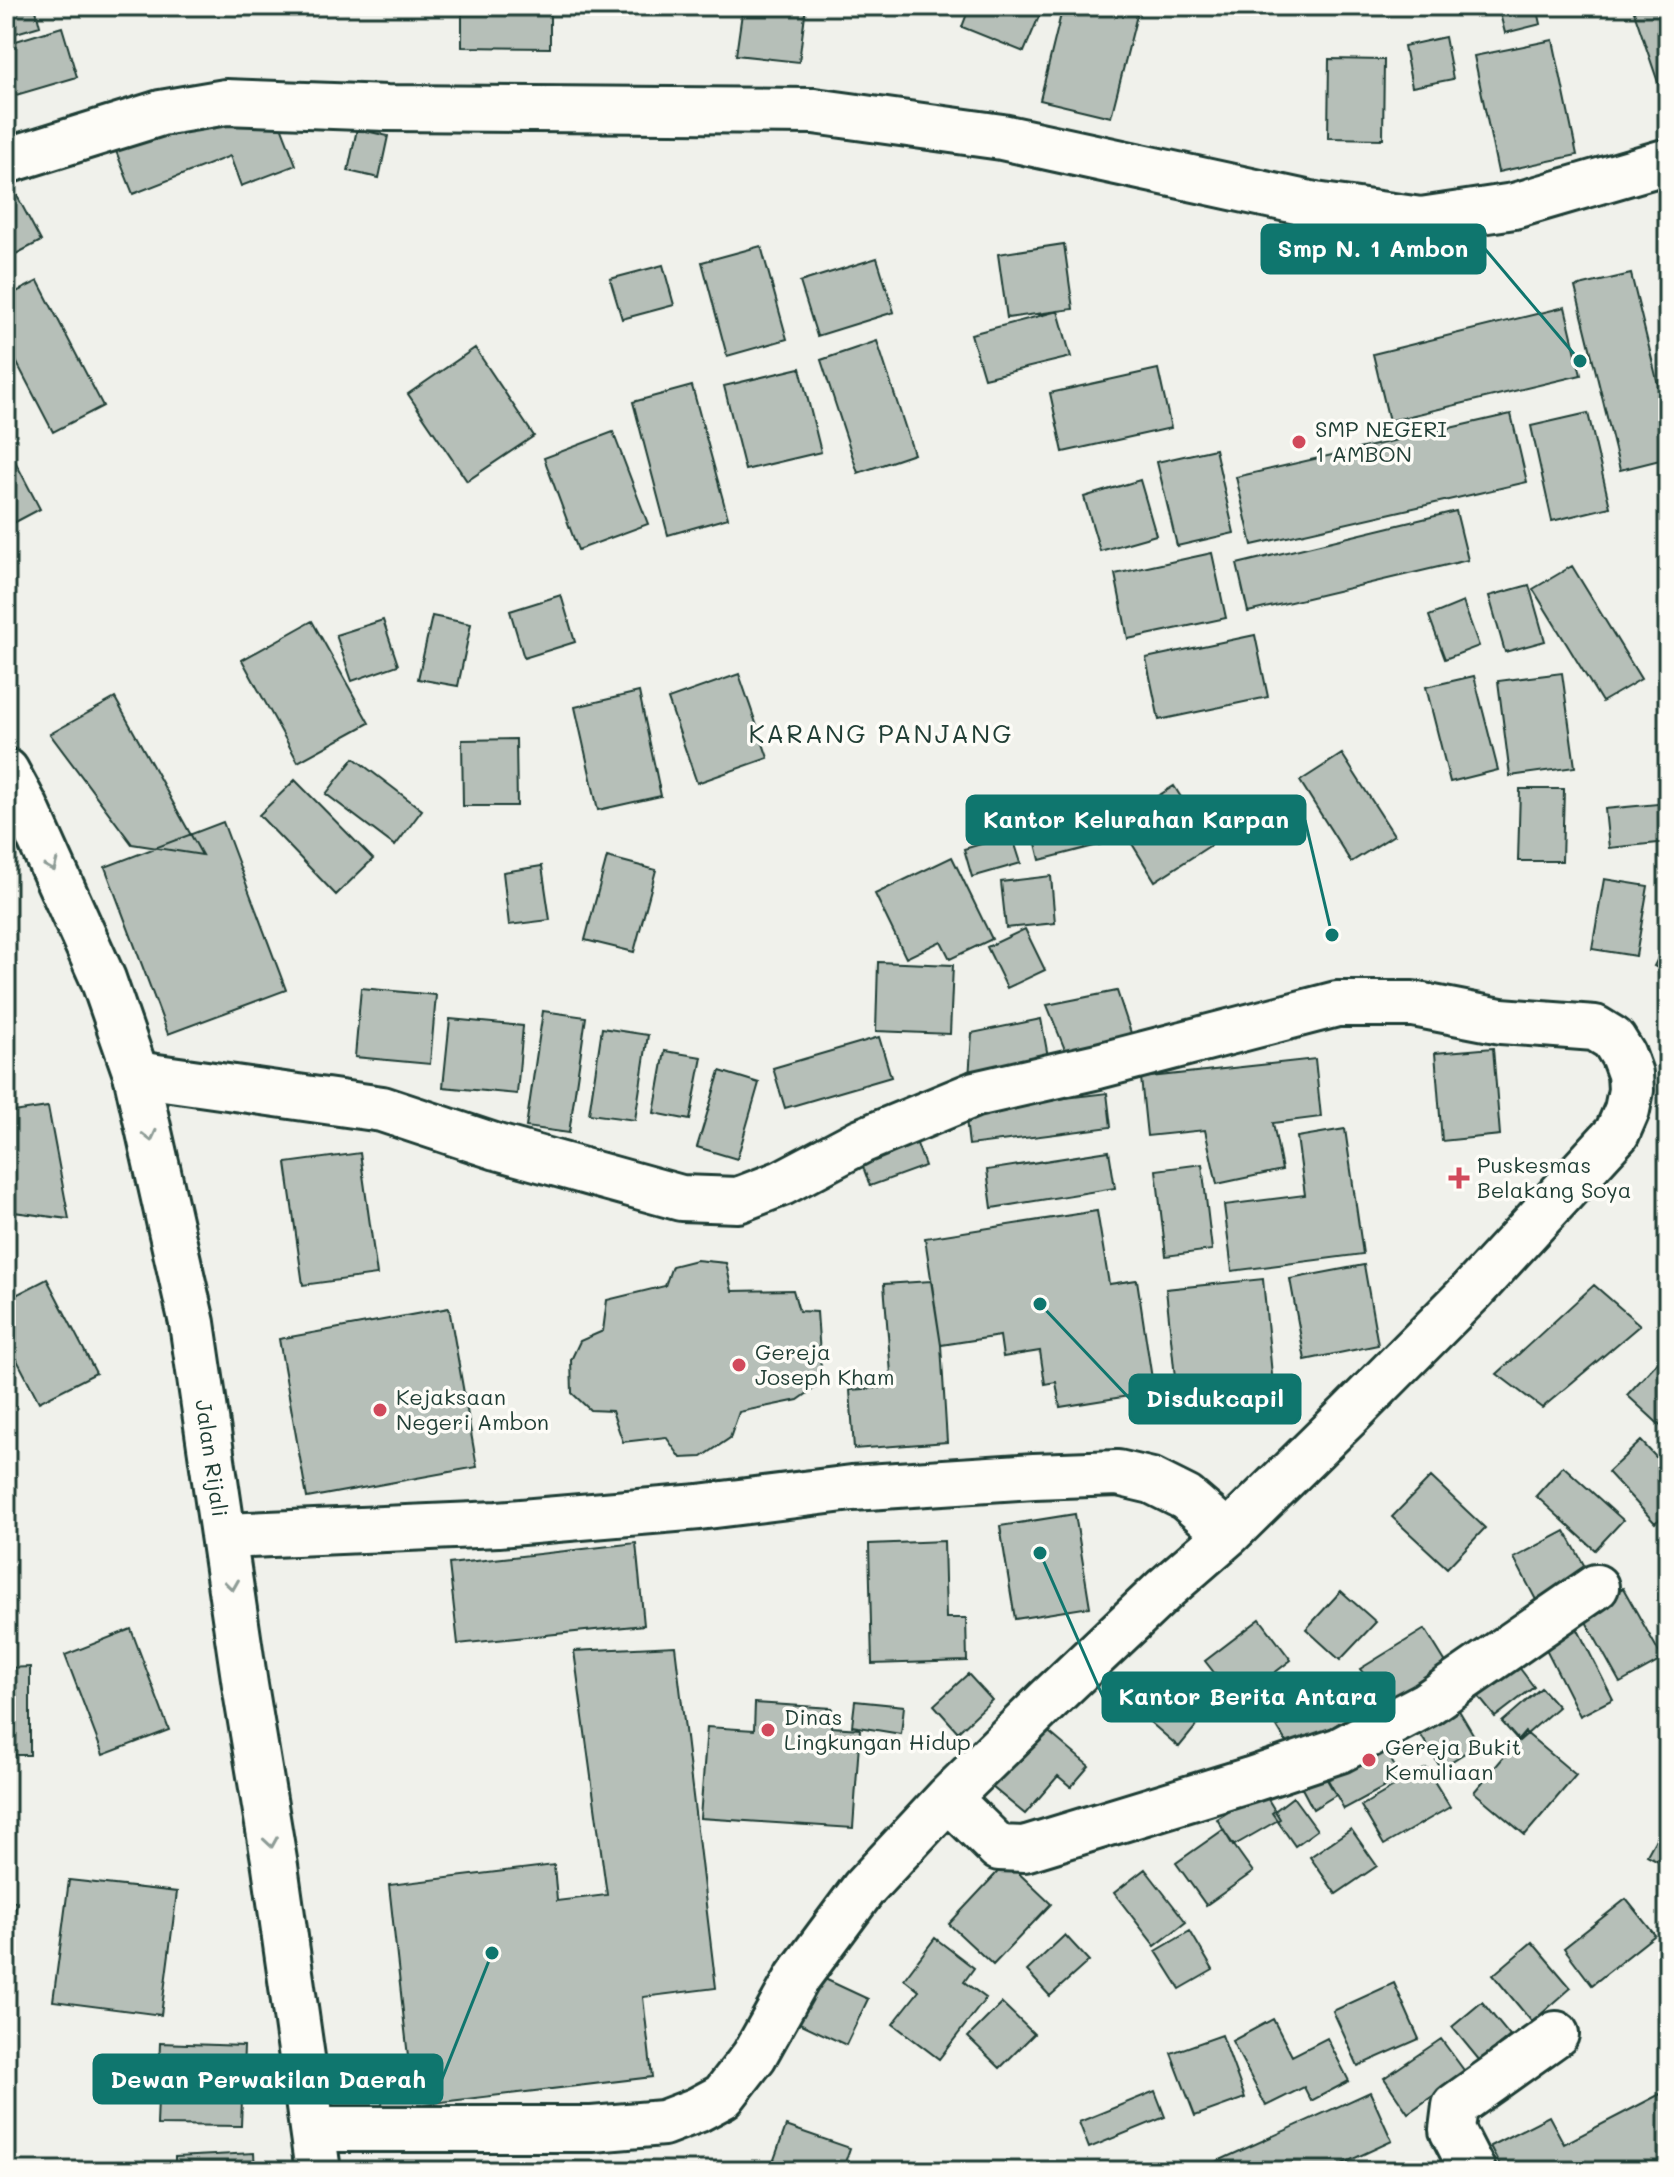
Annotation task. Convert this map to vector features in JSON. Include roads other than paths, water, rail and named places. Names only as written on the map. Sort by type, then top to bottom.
[{"type":"main road","points":[[6,161],[161,113],[226,102],[387,108],[814,111],[1002,137],[1315,205],[1421,220],[1514,206],[1668,161]]},
{"type":"main road","name":"Jalan Rijali","points":[[13,799],[103,979],[136,1074],[192,1323],[315,2150]]},
{"type":"main road","points":[[136,1074],[382,1109],[497,1147],[681,1198],[738,1200],[782,1183],[861,1141],[975,1094],[1098,1066],[1337,1004],[1413,1004],[1501,1021],[1595,1028],[1613,1039],[1630,1074],[1627,1110],[1617,1133],[1472,1291],[1228,1534],[1156,1598],[948,1798],[864,1888],[798,1977],[754,2056],[723,2096],[663,2123],[315,2150]]},
{"type":"main road","points":[[225,1536],[498,1524],[699,1507],[852,1488],[1118,1473],[1152,1481],[1186,1498],[1228,1534]]},
{"type":"main road","points":[[948,1798],[999,1848],[1024,1849],[1250,1780],[1340,1750],[1425,1705],[1596,1587]]},
{"type":"main road","points":[[1473,2171],[1452,2130],[1455,2106],[1556,2034]]},
{"type":"place","name":"Smp N. 1 Ambon","points":[[1580,361]]},
{"type":"place","name":"SMP NEGERI 1 AMBON","points":[[1299,442]]},
{"type":"place","name":"Kantor Kelurahan Karpan","points":[[1332,935]]},
{"type":"place","name":"Puskesmas Belakang Soya","points":[[1459,1178]]},
{"type":"place","name":"Disdukcapil","points":[[1040,1304]]},
{"type":"place","name":"Gereja Joseph Kham","points":[[739,1365]]},
{"type":"place","name":"Kejaksaan Negeri Ambon","points":[[380,1410]]},
{"type":"place","name":"Kantor Berita Antara","points":[[1040,1553]]},
{"type":"place","name":"Dinas Lingkungan Hidup","points":[[768,1730]]},
{"type":"place","name":"Gereja Bukit Kemuliaan","points":[[1369,1760]]},
{"type":"place","name":"Dewan Perwakilan Daerah","points":[[492,1953]]},
{"type":"district","name":"KARANG PANJANG","points":[[881,734]]}]
